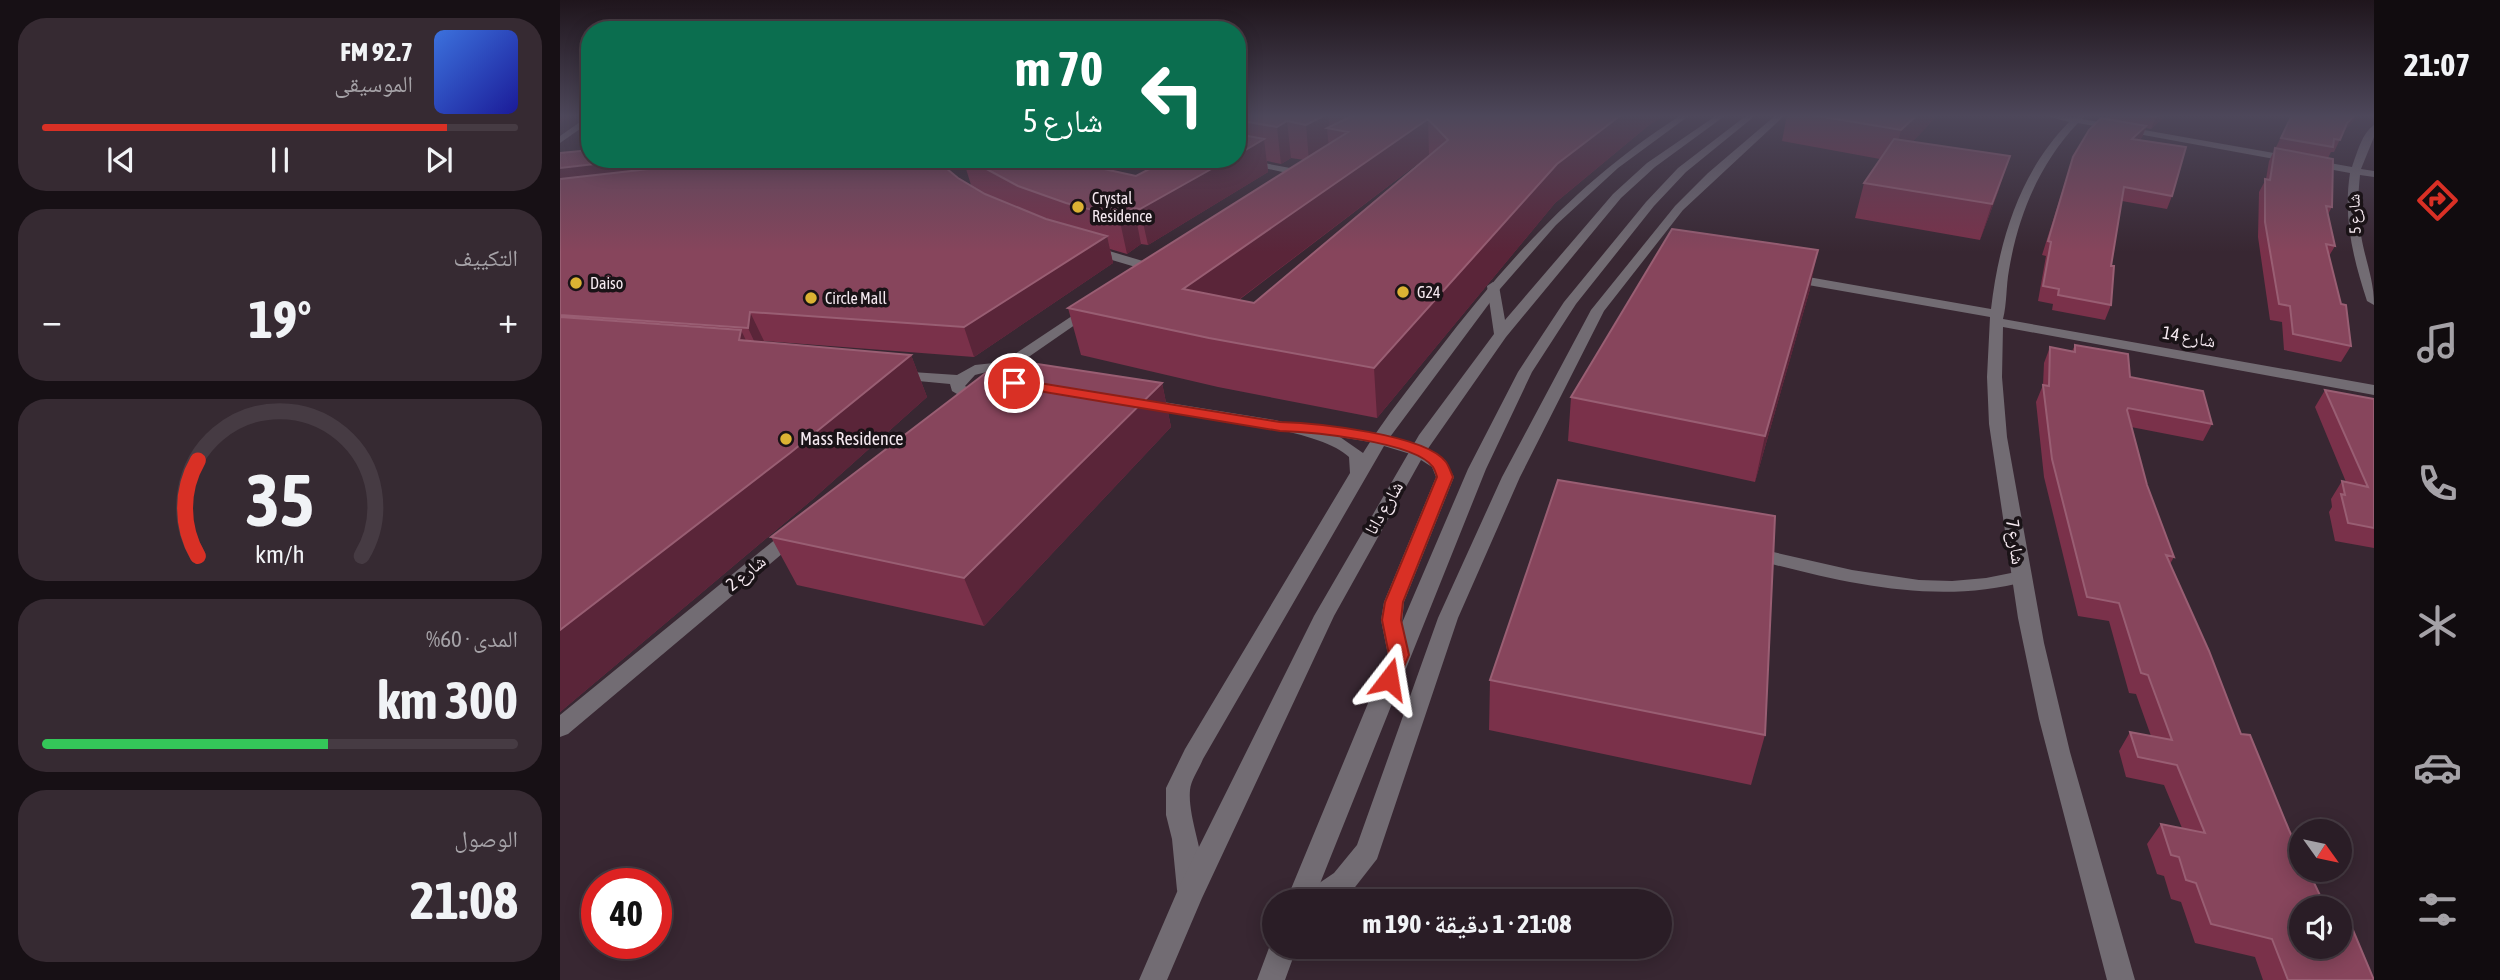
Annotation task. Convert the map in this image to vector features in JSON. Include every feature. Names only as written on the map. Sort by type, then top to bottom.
[{"type":"street","points":[[1190,894],[1178,788],[1359,473],[1380,439],[1493,286],[1568,204],[1621,161]]},
{"type":"street","name":"شارع دانا","points":[[1153,979],[1190,894],[1324,616],[1417,451],[1501,334],[1617,196],[1657,161]]},
{"type":"street","points":[[1305,889],[1477,469],[1525,372],[1563,314],[1618,240],[1682,170],[1694,161]]},
{"type":"street","points":[[1333,889],[1343,882],[1368,851],[1448,618],[1507,486],[1557,384],[1598,310],[1651,253],[1679,208],[1728,161]]},
{"type":"street","name":"شارع 7","points":[[2045,161],[2024,197],[2011,231],[2002,272],[1997,318],[1996,411],[2021,577],[2049,717],[2121,980]]},
{"type":"street","points":[[2302,161],[2374,174]]},
{"type":"street","name":"شارع 5","points":[[2358,161],[2351,211],[2355,239],[2374,301]]},
{"type":"street","points":[[1246,163],[1301,173]]},
{"type":"street","points":[[1289,181],[1313,167]]},
{"type":"street","points":[[1076,245],[1149,267]]},
{"type":"street","points":[[1138,275],[1161,260]]},
{"type":"street","name":"شارع 14","points":[[1780,276],[2374,390]]},
{"type":"street","points":[[1493,286],[1501,334]]},
{"type":"street","points":[[1006,366],[1105,298]]},
{"type":"street","points":[[878,373],[960,392],[986,395],[1021,385],[1019,374],[1006,366],[980,368],[960,392]]},
{"type":"street","points":[[1124,401],[1380,439],[1417,451],[1440,464],[1445,477],[1394,602],[1391,620],[1399,655]]},
{"type":"street","points":[[1280,426],[1342,444],[1357,456],[1359,473]]},
{"type":"street","name":"شارع 2","points":[[560,728],[810,521]]},
{"type":"street","points":[[1271,980],[1279,959]]},
{"type":"lane","points":[[1740,551],[1905,586],[1947,589],[1987,586],[2021,577]]},
{"type":"building","points":[[560,161],[581,161],[581,166],[560,168]]},
{"type":"building","points":[[1302,161],[1368,161],[1183,289],[1254,303],[1423,161],[1561,161],[1374,368],[1209,338],[1068,308]]},
{"type":"building","points":[[1879,161],[2008,161],[1992,204],[1864,183]]},
{"type":"building","points":[[2072,161],[2182,161],[2172,196],[2124,187],[2111,266],[2114,266],[2111,305],[2058,295],[2059,289],[2043,286],[2051,242],[2048,241]]},
{"type":"building","points":[[2273,161],[2333,161],[2332,207],[2326,206],[2335,246],[2326,244],[2341,304],[2346,305],[2351,346],[2293,334],[2290,306],[2279,304],[2265,222],[2265,179],[2270,180]]},
{"type":"building","name":"Circle Mall","points":[[658,168],[946,168],[985,194],[1046,219],[1107,236],[964,327],[750,312],[748,328],[560,315],[560,179]]},
{"type":"building","points":[[985,168],[1102,168],[1136,176],[1152,168],[1213,168],[1140,209],[1134,208],[1119,217],[1066,203],[1018,186]]},
{"type":"building","points":[[1672,229],[1818,250],[1765,436],[1571,397]]},
{"type":"building","points":[[560,317],[741,330],[739,340],[911,355],[790,453],[560,630]]},
{"type":"building","points":[[2075,345],[2128,354],[2130,377],[2203,391],[2212,424],[2128,408],[2127,410],[2147,485],[2174,557],[2166,555],[2209,651],[2241,734],[2250,735],[2289,830],[2289,882],[2314,882],[2320,896],[2289,896],[2289,959],[2352,959],[2352,928],[2374,980],[2288,980],[2272,939],[2211,924],[2196,883],[2186,880],[2179,857],[2171,855],[2161,824],[2205,833],[2177,765],[2138,757],[2130,732],[2172,740],[2148,675],[2141,673],[2119,603],[2087,597],[2052,459],[2043,385],[2049,386],[2050,347],[2075,352]]},
{"type":"building","points":[[1004,359],[1162,383],[964,578],[771,537]]},
{"type":"building","points":[[2325,390],[2374,399],[2374,528],[2348,523],[2341,494],[2345,495],[2342,481],[2368,487]]},
{"type":"building","points":[[1558,480],[1775,516],[1765,735],[1490,680]]},
{"type":"place","name":"Crystal Residence","points":[[1078,207]]},
{"type":"place","name":"Daiso","points":[[576,283]]},
{"type":"place","name":"G24","points":[[1403,292]]},
{"type":"place","name":"Circle Mall","points":[[811,298]]},
{"type":"place","name":"Mass Residence","points":[[786,439]]},
{"type":"route","points":[[1014,383],[1280,426],[1308,427],[1380,439],[1430,456],[1440,464],[1445,477],[1394,602],[1391,620],[1399,655],[1389,679]]}]
